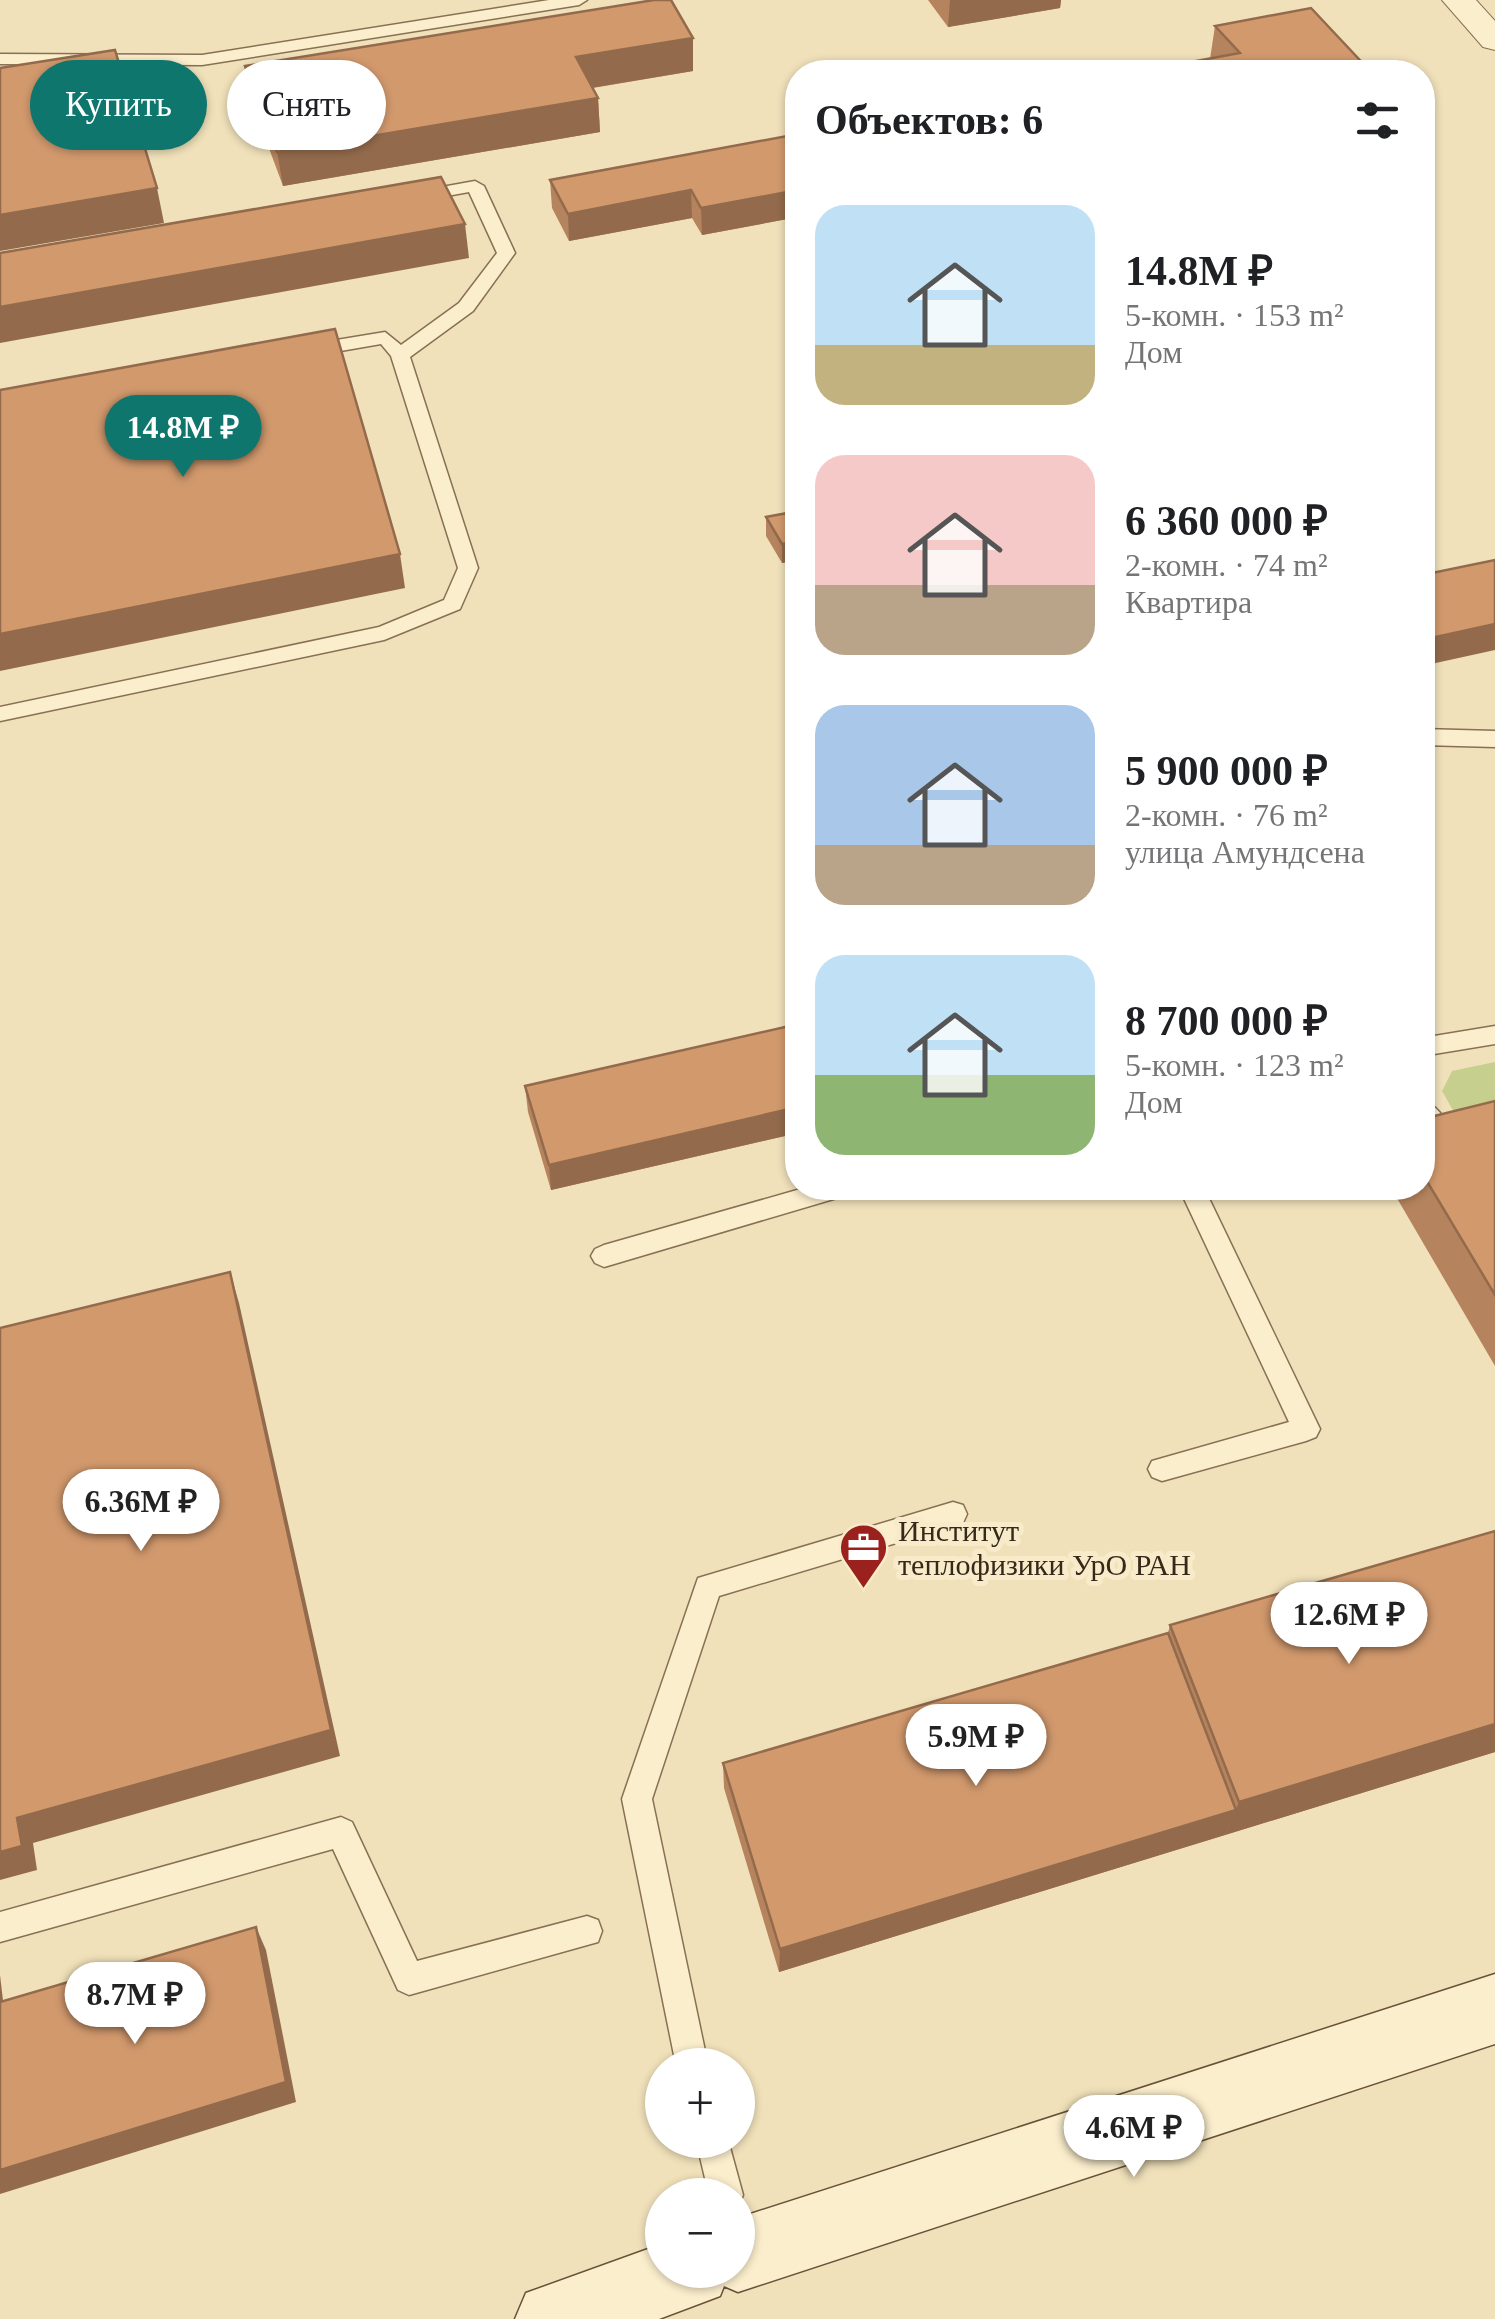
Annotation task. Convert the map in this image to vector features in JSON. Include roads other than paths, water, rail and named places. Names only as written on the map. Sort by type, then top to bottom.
[{"type":"main road","points":[[755,2234],[1495,2009]]},
{"type":"main road","points":[[552,2319],[645,2279]]},
{"type":"street","points":[[1458,0],[1495,40]]},
{"type":"lane","points":[[0,58],[202,60],[579,0]]},
{"type":"lane","points":[[399,199],[475,186],[506,253],[466,307],[400,355]]},
{"type":"lane","points":[[0,714],[384,632],[453,604],[468,568],[400,355],[385,338],[289,354]]},
{"type":"lane","points":[[1435,737],[1495,738]]},
{"type":"lane","points":[[1435,1045],[1495,1035]]},
{"type":"lane","points":[[1435,1127],[1452,1150]]},
{"type":"lane","points":[[604,1256],[797,1200]]},
{"type":"lane","points":[[1162,1469],[1306,1429],[1198,1200]]},
{"type":"lane","points":[[688,2048],[637,1800],[708,1587],[954,1514]]},
{"type":"lane","points":[[0,1928],[341,1832],[409,1979],[587,1931]]},
{"type":"place","name":"Институт теплофизики УрО РАН","points":[[863,1590]]}]
